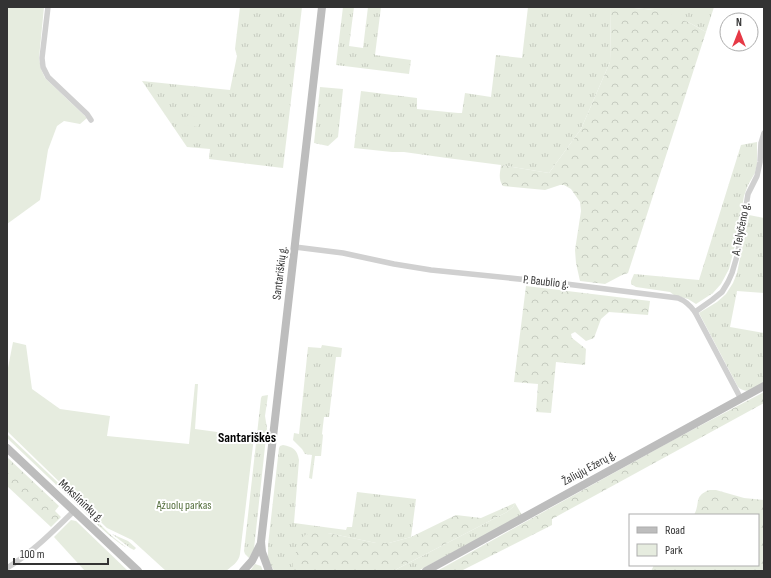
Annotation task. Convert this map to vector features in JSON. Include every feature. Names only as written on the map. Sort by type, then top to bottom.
[{"type":"main road","name":"Santariškių g.","points":[[269,571],[262,552],[262,542],[322,7]]},
{"type":"main road","name":"Žaliųjų Ežerų g.","points":[[426,571],[764,386]]},
{"type":"main road","name":"Mokslininkų g.","points":[[7,448],[138,571]]},
{"type":"main road","name":"Santariškių g.","points":[[244,571],[252,561],[262,542]]},
{"type":"street","points":[[48,7],[42,58],[43,67],[48,77],[87,114],[91,120]]},
{"type":"street","name":"A. Telyčėno g.","points":[[695,312],[722,292],[732,273],[743,225],[748,194],[757,176],[760,162],[761,143],[764,132]]},
{"type":"street","name":"P. Baublio g.","points":[[295,247],[343,253],[426,269],[671,296],[684,300],[695,312],[741,399]]},
{"type":"street","points":[[7,568],[23,558],[74,510]]},
{"type":"green space","points":[[7,7],[44,7],[39,58],[41,69],[45,78],[87,118],[80,124],[64,121],[57,126],[48,150],[40,200],[7,224]]},
{"type":"green space","points":[[240,7],[302,7],[283,168],[209,159],[210,149],[187,147],[142,81],[230,90],[237,56],[235,49]]},
{"type":"green space","points":[[343,7],[354,7],[349,46],[363,48],[368,7],[381,7],[375,55],[411,60],[409,74],[336,65]]},
{"type":"green space","points":[[528,7],[611,7],[610,62],[581,129],[549,173],[404,152],[354,148],[361,91],[417,98],[417,109],[458,113],[462,113],[465,93],[491,97],[496,55],[522,58]]},
{"type":"green space","points":[[611,7],[630,7],[667,13],[706,32],[628,273],[605,284],[580,281],[575,250],[581,211],[580,202],[571,189],[564,185],[545,190],[503,186],[500,181],[500,176],[501,165],[549,173],[581,129],[610,62]]},
{"type":"green space","points":[[630,7],[714,7],[706,32],[690,23],[654,10]]},
{"type":"green space","points":[[320,87],[343,89],[338,137],[328,146],[314,143]]},
{"type":"green space","points":[[188,115],[198,117],[198,127],[183,125]]},
{"type":"green space","points":[[757,142],[757,164],[755,173],[744,196],[737,237],[729,269],[721,284],[713,293],[696,304],[670,292],[636,287],[631,284],[634,274],[699,280],[741,145]]},
{"type":"green space","points":[[749,215],[764,218],[764,293],[737,291],[730,327],[764,333],[764,383],[748,391],[738,387],[699,313],[717,302],[726,294],[733,283],[737,273]]},
{"type":"green space","points":[[526,286],[650,301],[648,315],[609,312],[601,319],[594,338],[586,341],[575,332],[571,334],[572,338],[586,349],[585,365],[556,362],[551,413],[536,412],[538,384],[514,382]]},
{"type":"green space","name":"Ąžuolų parkas","points":[[13,342],[26,345],[32,389],[60,409],[110,416],[107,436],[189,444],[195,384],[198,384],[195,429],[254,437],[240,554],[235,564],[226,571],[166,571],[132,540],[107,528],[7,431],[7,373]]},
{"type":"green space","points":[[322,345],[342,348],[341,357],[336,357],[329,417],[324,417],[321,456],[315,456],[312,479],[309,478],[312,455],[305,454],[293,440],[294,433],[299,434],[308,347],[321,348]]},
{"type":"green space","points":[[764,392],[764,403],[552,519],[552,525],[461,571],[437,571],[675,439]]},
{"type":"green space","points":[[268,395],[265,416],[267,428],[254,549],[249,558],[244,551],[261,398],[262,396]]},
{"type":"green space","points":[[7,434],[71,495],[69,497],[7,438]]},
{"type":"green space","points":[[283,445],[294,449],[299,460],[294,523],[346,530],[347,527],[352,527],[357,492],[416,499],[411,537],[389,543],[376,543],[328,533],[293,561],[293,571],[274,571],[268,559],[268,545],[279,448]]},
{"type":"green space","points":[[7,457],[59,506],[55,511],[61,517],[51,527],[7,486]]},
{"type":"green space","points":[[709,490],[716,490],[744,498],[764,500],[764,571],[651,571],[654,566],[759,566],[759,514],[694,514],[699,498]]},
{"type":"green space","points":[[74,499],[113,537],[127,548],[98,526],[72,500]]},
{"type":"green space","points":[[515,503],[522,515],[418,571],[393,571],[507,512]]},
{"type":"green space","points":[[515,503],[507,512],[393,571],[293,571],[293,561],[300,540],[305,535],[315,532],[328,533],[376,543],[389,543],[411,537],[456,515],[481,518]]},
{"type":"green space","points":[[71,520],[76,521],[128,571],[85,571],[54,537]]},
{"type":"green space","points":[[112,534],[128,541],[136,548],[134,550],[130,548]]},
{"type":"green space","points":[[255,564],[261,566],[263,571],[250,571]]},
{"type":"district","name":"Santariškės","points":[[247,437]]}]
